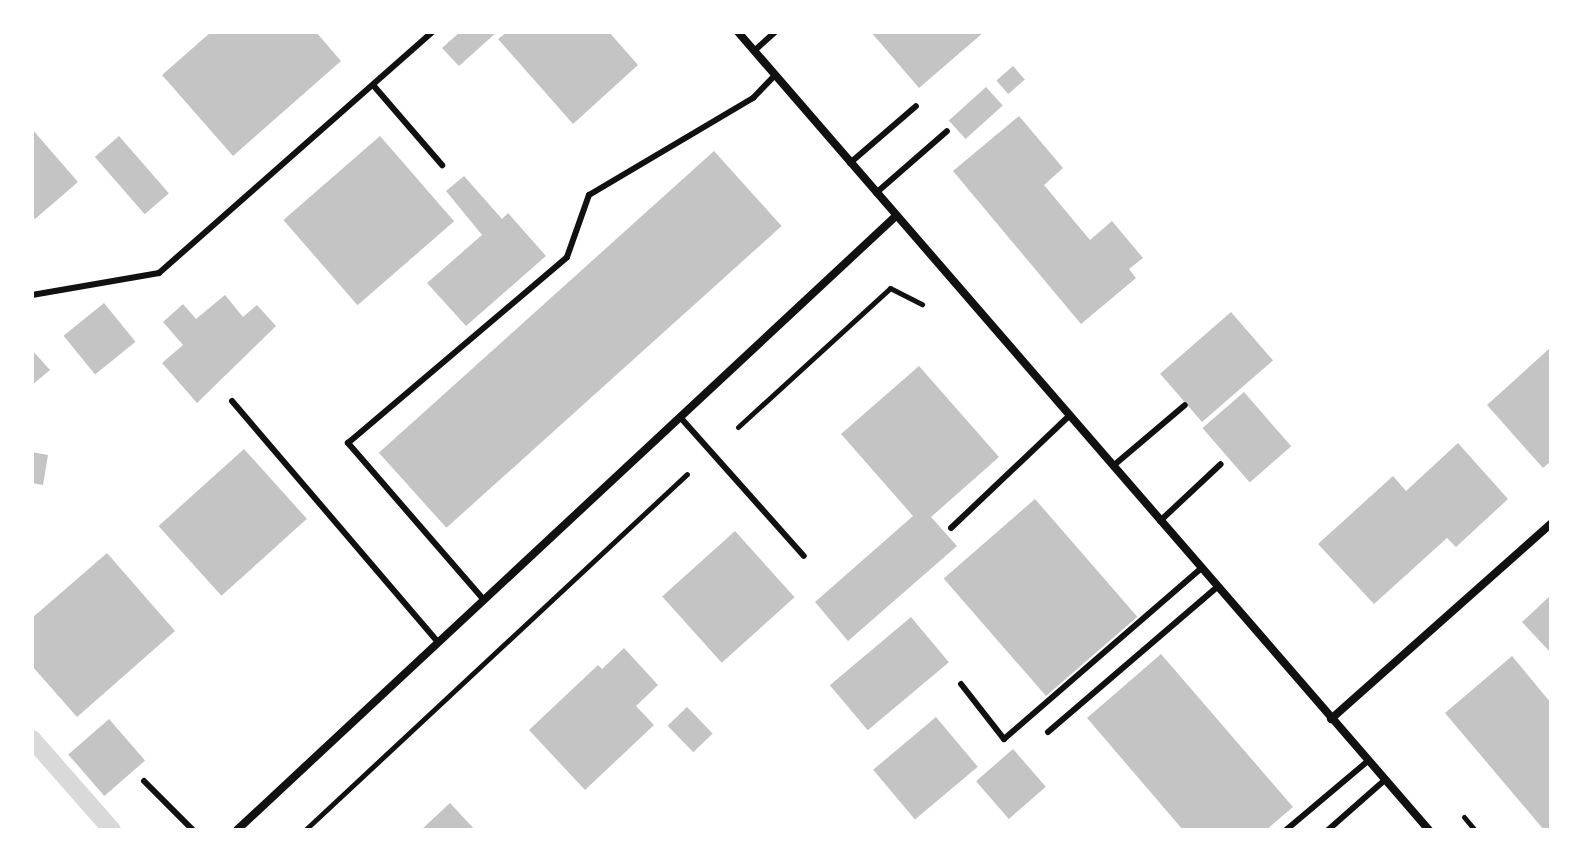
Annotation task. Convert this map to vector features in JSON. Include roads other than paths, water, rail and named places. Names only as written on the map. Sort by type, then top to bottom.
[{"type":"street","points":[[738,32],[1429,830]]},
{"type":"street","points":[[237,830],[896,216]]},
{"type":"street","points":[[1331,719],[1551,524]]},
{"type":"lane","points":[[32,295],[159,273],[432,32]]},
{"type":"lane","points":[[754,51],[775,32]]},
{"type":"lane","points":[[484,600],[348,443],[567,257],[589,195],[753,98],[775,75]]},
{"type":"lane","points":[[373,85],[442,165]]},
{"type":"lane","points":[[850,163],[916,106]]},
{"type":"lane","points":[[876,193],[947,131]]},
{"type":"lane","points":[[232,401],[438,642]]},
{"type":"lane","points":[[1113,466],[1185,405]]},
{"type":"lane","points":[[951,528],[1069,416]]},
{"type":"lane","points":[[680,417],[804,556]]},
{"type":"lane","points":[[1160,521],[1221,464]]},
{"type":"lane","points":[[961,684],[1004,739],[1200,569]]},
{"type":"lane","points":[[1048,732],[1217,587]]},
{"type":"lane","points":[[1286,830],[1368,761]]},
{"type":"lane","points":[[1328,830],[1385,780]]},
{"type":"lane","points":[[144,781],[193,830]]},
{"type":"waterway","points":[[32,739],[112,830]]}]
